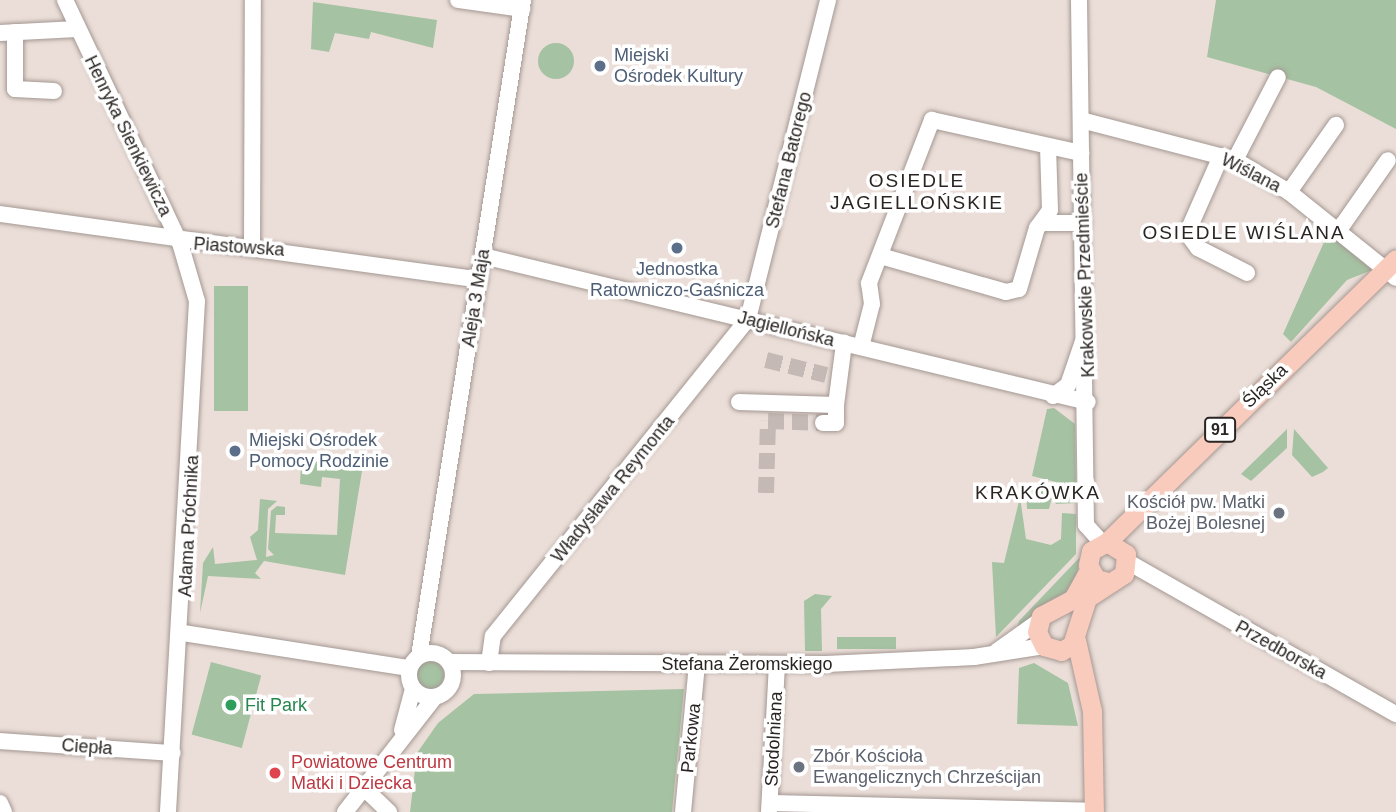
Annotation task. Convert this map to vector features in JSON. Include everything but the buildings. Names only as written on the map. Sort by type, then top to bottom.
[{"type":"main road","name":"Śląska","points":[[1104,542],[1295,358],[1394,270]]},
{"type":"main road","name":"Śląska","points":[[1120,569],[1145,502]]},
{"type":"main road","points":[[1089,570],[1120,569],[1104,542]]},
{"type":"main road","name":"91","points":[[1038,622],[1078,594],[1089,570],[1089,555],[1104,542]]},
{"type":"main road","name":"91","points":[[1077,632],[1087,598],[1120,569]]},
{"type":"main road","points":[[1058,608],[1077,632],[1089,697],[1094,812]]},
{"type":"main road","points":[[1038,622],[1049,648],[1089,697]]},
{"type":"main road","points":[[1049,648],[1077,632]]},
{"type":"street","name":"Henryka Sienkiewicza","points":[[65,0],[180,243]]},
{"type":"street","name":"Henryka Sienkiewicza","points":[[75,0],[77,29]]},
{"type":"street","points":[[252,245],[253,0]]},
{"type":"street","points":[[458,0],[522,5]]},
{"type":"street","name":"Stefana Batorego","points":[[748,319],[828,0]]},
{"type":"street","name":"Krakowskie Przedmieście","points":[[1079,0],[1088,402],[1086,525],[1104,542]]},
{"type":"street","name":"Aleja 3 Maja","points":[[414,662],[431,596],[522,5]]},
{"type":"street","points":[[54,90],[15,89],[8,33],[77,29]]},
{"type":"street","points":[[1247,273],[1198,248],[1187,233],[1228,158],[1278,77]]},
{"type":"street","points":[[916,114],[1081,153]]},
{"type":"street","points":[[862,347],[872,304],[868,287],[884,257],[933,120]]},
{"type":"street","name":"Wiślana","points":[[1081,120],[1228,158],[1289,192],[1394,270]]},
{"type":"street","points":[[1289,192],[1336,125]]},
{"type":"street","points":[[884,257],[1013,292],[1024,282],[1042,223],[1051,206],[1048,147]]},
{"type":"street","points":[[1339,230],[1388,160]]},
{"type":"street","name":"Piastowska","points":[[0,214],[180,243],[252,245],[479,280]]},
{"type":"street","points":[[1042,223],[1083,223]]},
{"type":"street","name":"Adama Próchnika","points":[[168,812],[183,633],[198,307],[180,243]]},
{"type":"street","name":"Jagiellońska","points":[[483,256],[1054,396],[1088,402]]},
{"type":"street","name":"Władysława Reymonta","points":[[489,663],[493,636],[748,319]]},
{"type":"street","points":[[1054,396],[1068,385],[1085,336]]},
{"type":"street","points":[[823,423],[836,423],[832,376],[844,343]]},
{"type":"street","points":[[739,402],[836,405]]},
{"type":"street","name":"Przedborska","points":[[1120,569],[1165,588],[1396,714]]},
{"type":"street","name":"Aleja 3 Maja","points":[[431,596],[452,683]]},
{"type":"street","points":[[987,656],[1038,622]]},
{"type":"street","points":[[183,633],[414,662],[413,689],[397,746]]},
{"type":"street","name":"Stefana Żeromskiego","points":[[414,662],[445,659],[506,665],[778,665],[987,656],[1049,648]]},
{"type":"street","name":"Parkowa","points":[[683,812],[697,664]]},
{"type":"street","name":"Stefana Żeromskiego","points":[[452,683],[506,665]]},
{"type":"street","name":"Stodolniana","points":[[770,807],[778,665]]},
{"type":"street","points":[[345,812],[435,697],[452,683]]},
{"type":"street","points":[[413,689],[435,697]]},
{"type":"street","name":"Ciepła","points":[[0,741],[173,753]]},
{"type":"street","points":[[364,788],[389,812]]},
{"type":"street","points":[[0,803],[4,812]]},
{"type":"street","points":[[770,807],[1094,812]]},
{"type":"green space","points":[[1216,0],[1396,0],[1396,129],[1316,87],[1207,57]]},
{"type":"green space","points":[[313,2],[437,20],[433,48],[371,32],[369,39],[335,33],[329,52],[311,49]]},
{"type":"green space","points":[[556,43],[569,48],[574,61],[569,74],[556,79],[543,74],[538,61],[543,48]]},
{"type":"green space","points":[[1329,231],[1372,270],[1347,280],[1291,342],[1283,334]]},
{"type":"green space","points":[[214,286],[248,286],[248,411],[214,411]]},
{"type":"green space","points":[[1054,408],[1075,424],[1076,487],[1032,476],[1047,409]]},
{"type":"green space","points":[[1287,429],[1287,448],[1251,481],[1241,474]]},
{"type":"green space","points":[[1294,429],[1328,468],[1323,472],[1312,477],[1292,455]]},
{"type":"green space","points":[[301,461],[363,465],[345,575],[264,561],[255,573],[261,579],[208,576],[200,613],[203,563],[213,547],[215,564],[257,560],[250,537],[258,530],[260,499],[277,501],[268,509],[266,557],[274,555],[268,549],[271,511],[277,506],[285,507],[285,515],[276,515],[275,533],[337,535],[340,479],[322,477],[321,487],[300,484]]},
{"type":"green space","points":[[1034,485],[1076,495],[1076,503],[1056,504],[1052,497],[1049,509],[1027,509],[1026,492]]},
{"type":"green space","points":[[1020,497],[1026,539],[1051,545],[1061,539],[1062,513],[1076,514],[1076,554],[996,637],[992,562],[1004,563]]},
{"type":"green space","points":[[1080,557],[1074,590],[1017,629],[1019,621]]},
{"type":"green space","points":[[815,594],[832,596],[821,609],[822,651],[805,651],[804,601]]},
{"type":"green space","points":[[837,637],[896,637],[896,649],[837,649]]},
{"type":"green space","points":[[430,661],[440,665],[444,675],[440,685],[430,689],[420,685],[416,675],[420,665]]},
{"type":"green space","name":"Fit Park","points":[[211,662],[261,675],[242,748],[192,734]]},
{"type":"green space","points":[[1034,663],[1068,683],[1078,726],[1017,724],[1019,668]]},
{"type":"green space","points":[[684,689],[672,812],[410,812],[417,753],[438,723],[474,694]]},
{"type":"tunnel","points":[[766,360],[826,375]]},
{"type":"tunnel","points":[[766,493],[768,421],[823,423]]},
{"type":"place","name":"Miejski Ośrodek Kultury","points":[[600,66]]},
{"type":"place","name":"Jednostka Ratowniczo-Gaśnicza","points":[[677,248]]},
{"type":"place","name":"Miejski Ośrodek Pomocy Rodzinie","points":[[235,451]]},
{"type":"place","name":"Kościół pw. Matki Bożej Bolesnej","points":[[1279,513]]},
{"type":"place","name":"Fit Park","points":[[231,705]]},
{"type":"place","name":"Zbór Kościoła Ewangelicznych Chrześcijan","points":[[799,767]]},
{"type":"place","name":"Powiatowe Centrum Matki i Dziecka","points":[[275,773]]},
{"type":"district","name":"OSIEDLE JAGIELLOŃSKIE","points":[[917,192]]},
{"type":"district","name":"OSIEDLE WIŚLANA","points":[[1244,233]]},
{"type":"district","name":"KRAKÓWKA","points":[[1038,493]]}]
